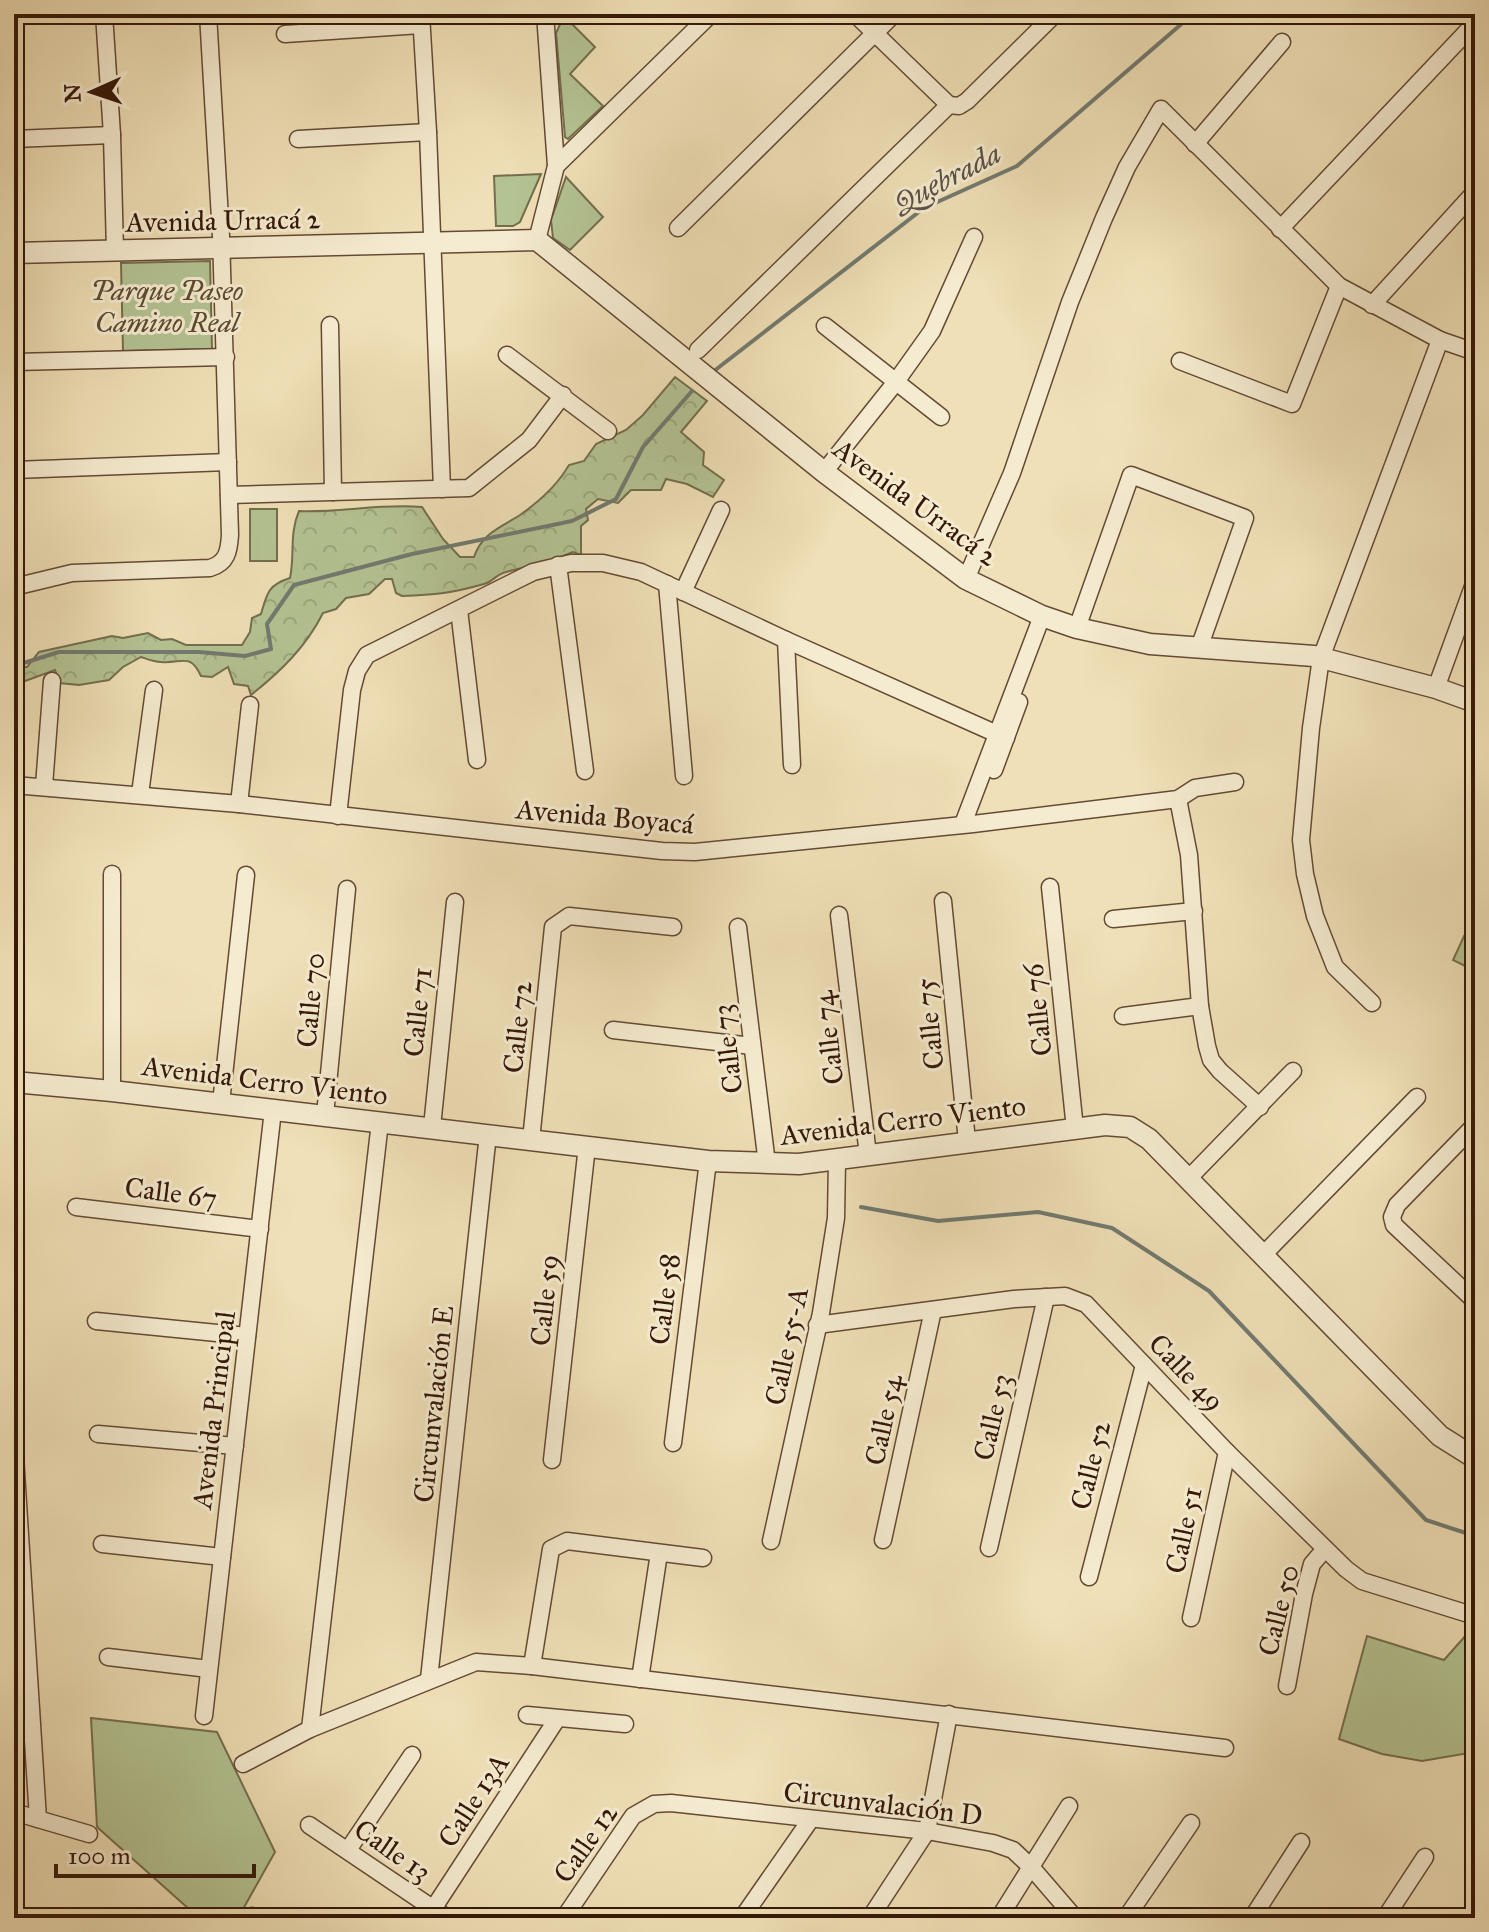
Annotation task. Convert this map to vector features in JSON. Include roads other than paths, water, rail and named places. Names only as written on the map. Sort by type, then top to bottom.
[{"type":"street","points":[[104,14],[115,251]]},
{"type":"street","points":[[14,587],[72,573],[199,569],[217,566],[227,556],[226,357],[208,14]]},
{"type":"street","points":[[537,240],[556,166],[545,14]]},
{"type":"street","points":[[556,166],[711,14]]},
{"type":"street","points":[[855,14],[949,105],[959,106],[1055,14]]},
{"type":"street","points":[[678,228],[894,14]]},
{"type":"street","points":[[285,34],[421,19],[442,489]]},
{"type":"street","points":[[1280,229],[1475,23]]},
{"type":"street","points":[[1195,144],[1282,42]]},
{"type":"street","points":[[698,350],[949,105]]},
{"type":"street","points":[[966,579],[1012,473],[1070,302],[1127,167],[1161,109],[1339,286],[1440,340],[1475,352]]},
{"type":"street","points":[[298,139],[428,132]]},
{"type":"street","points":[[14,139],[112,135]]},
{"type":"street","points":[[1372,305],[1475,192]]},
{"type":"street","points":[[824,472],[932,331],[974,237]]},
{"type":"street","name":"Avenida Urracá 2","points":[[14,253],[537,240],[824,472],[966,579],[1046,618],[1077,628],[1150,644],[1321,658],[1436,688],[1475,702]]},
{"type":"street","points":[[1180,361],[1292,404],[1339,286]]},
{"type":"street","points":[[330,325],[333,492]]},
{"type":"street","points":[[825,326],[941,417]]},
{"type":"street","points":[[1372,1003],[1335,967],[1315,916],[1301,840],[1305,783],[1321,658],[1440,340]]},
{"type":"street","points":[[507,355],[608,431]]},
{"type":"street","points":[[14,362],[226,357]]},
{"type":"street","points":[[229,495],[469,488],[529,440],[563,395]]},
{"type":"street","points":[[14,470],[228,462]]},
{"type":"street","points":[[1077,628],[1131,475],[1245,518],[1199,648]]},
{"type":"street","points":[[683,592],[721,510]]},
{"type":"street","points":[[338,816],[357,671],[367,655],[533,572],[558,565],[603,563],[641,572],[1000,736]]},
{"type":"street","points":[[558,565],[585,771]]},
{"type":"street","points":[[1436,688],[1475,581]]},
{"type":"street","points":[[667,584],[684,776]]},
{"type":"street","points":[[459,610],[477,760]]},
{"type":"street","points":[[968,824],[1046,618]]},
{"type":"street","points":[[786,640],[792,765]]},
{"type":"street","points":[[44,786],[52,681]]},
{"type":"street","points":[[140,794],[154,690]]},
{"type":"street","points":[[239,804],[250,705]]},
{"type":"street","name":"Avenida Boyacá","points":[[14,785],[140,794],[662,851],[695,852],[1178,799],[1195,788],[1235,782]]},
{"type":"street","points":[[1178,799],[1189,855],[1200,1006],[1211,1060],[1260,1107]]},
{"type":"street","points":[[112,874],[112,1091]]},
{"type":"street","points":[[221,1103],[246,875]]},
{"type":"street","name":"Calle 76","points":[[1050,887],[1075,1129]]},
{"type":"street","name":"Calle 70","points":[[325,1115],[347,889]]},
{"type":"street","name":"Calle 75","points":[[943,901],[967,1141]]},
{"type":"street","name":"Calle 71","points":[[432,1127],[455,902]]},
{"type":"street","points":[[1113,919],[1194,911]]},
{"type":"street","name":"Calle 74","points":[[839,915],[868,1155]]},
{"type":"street","name":"Calle 72","points":[[531,1140],[553,927],[569,916],[673,927]]},
{"type":"street","name":"Calle 73","points":[[738,927],[767,1164]]},
{"type":"street","points":[[1123,1016],[1200,1006]]},
{"type":"street","points":[[613,1030],[752,1046]]},
{"type":"street","points":[[1187,1180],[1293,1071]]},
{"type":"street","name":"Avenida Cerro Viento","points":[[14,1082],[432,1127],[708,1161],[767,1164],[837,1160],[1105,1125],[1130,1127],[1149,1139],[1440,1436],[1475,1458]]},
{"type":"street","points":[[1263,1255],[1417,1097]]},
{"type":"street","name":"Avenida Principal","points":[[204,1716],[273,1110]]},
{"type":"street","points":[[310,1729],[380,1122]]},
{"type":"street","points":[[1474,1300],[1394,1225],[1392,1217],[1397,1205],[1475,1125]]},
{"type":"street","name":"Circunvalación E","points":[[429,1679],[488,1134]]},
{"type":"street","name":"Calle 59","points":[[552,1460],[587,1146]]},
{"type":"street","name":"Calle 55-A","points":[[771,1541],[821,1313],[836,1218],[837,1160]]},
{"type":"street","name":"Calle 58","points":[[673,1443],[708,1161]]},
{"type":"street","name":"Calle 67","points":[[76,1207],[260,1229]]},
{"type":"street","name":"Calle 49","points":[[817,1325],[1014,1299],[1065,1296],[1086,1304],[1227,1452],[1325,1549],[1362,1581],[1475,1616]]},
{"type":"street","name":"Calle 53","points":[[989,1548],[1046,1297]]},
{"type":"street","name":"Calle 54","points":[[883,1540],[933,1310]]},
{"type":"street","points":[[96,1321],[247,1336]]},
{"type":"street","name":"Calle 52","points":[[1089,1577],[1144,1365]]},
{"type":"street","points":[[98,1434],[235,1446]]},
{"type":"street","points":[[14,1440],[38,1819]]},
{"type":"street","name":"Calle 51","points":[[1191,1618],[1227,1452]]},
{"type":"street","points":[[532,1666],[551,1549],[567,1541],[703,1558]]},
{"type":"street","points":[[102,1544],[222,1557]]},
{"type":"street","name":"Calle 50","points":[[1287,1686],[1312,1564],[1325,1549]]},
{"type":"street","points":[[640,1679],[659,1553]]},
{"type":"street","points":[[108,1657],[209,1669]]},
{"type":"street","points":[[243,1764],[310,1729],[476,1662],[532,1666],[1225,1748]]},
{"type":"street","points":[[870,1918],[927,1831],[949,1714]]},
{"type":"street","points":[[527,1715],[625,1724]]},
{"type":"street","name":"Calle 13A","points":[[440,1913],[557,1719]]},
{"type":"street","points":[[348,1850],[412,1755]]},
{"type":"street","name":"Circunvalación D","points":[[654,1804],[671,1803],[927,1831],[1003,1846],[1013,1850],[1032,1868],[1075,1918]]},
{"type":"street","name":"Calle 12","points":[[564,1918],[633,1816],[654,1804]]},
{"type":"street","points":[[999,1918],[1069,1806]]},
{"type":"street","points":[[14,1812],[89,1834]]},
{"type":"street","points":[[742,1918],[811,1819]]},
{"type":"street","points":[[1126,1918],[1191,1823]]},
{"type":"street","name":"Calle 13","points":[[309,1825],[440,1913]]},
{"type":"street","points":[[1252,1918],[1301,1842]]},
{"type":"street","points":[[1385,1918],[1425,1857]]},
{"type":"waterway","name":"Quebrada","points":[[714,371],[924,208],[1017,166],[1193,14]]},
{"type":"waterway","points":[[14,666],[59,652],[199,652],[245,656],[271,649],[267,624],[294,585],[412,554],[572,521],[616,499],[643,447],[692,391]]},
{"type":"waterway","points":[[861,1207],[938,1221],[1038,1212],[1112,1228],[1209,1291],[1426,1520],[1475,1536]]},
{"type":"park label","name":"Parque Paseo Camino Real","points":[[167,306]]}]
